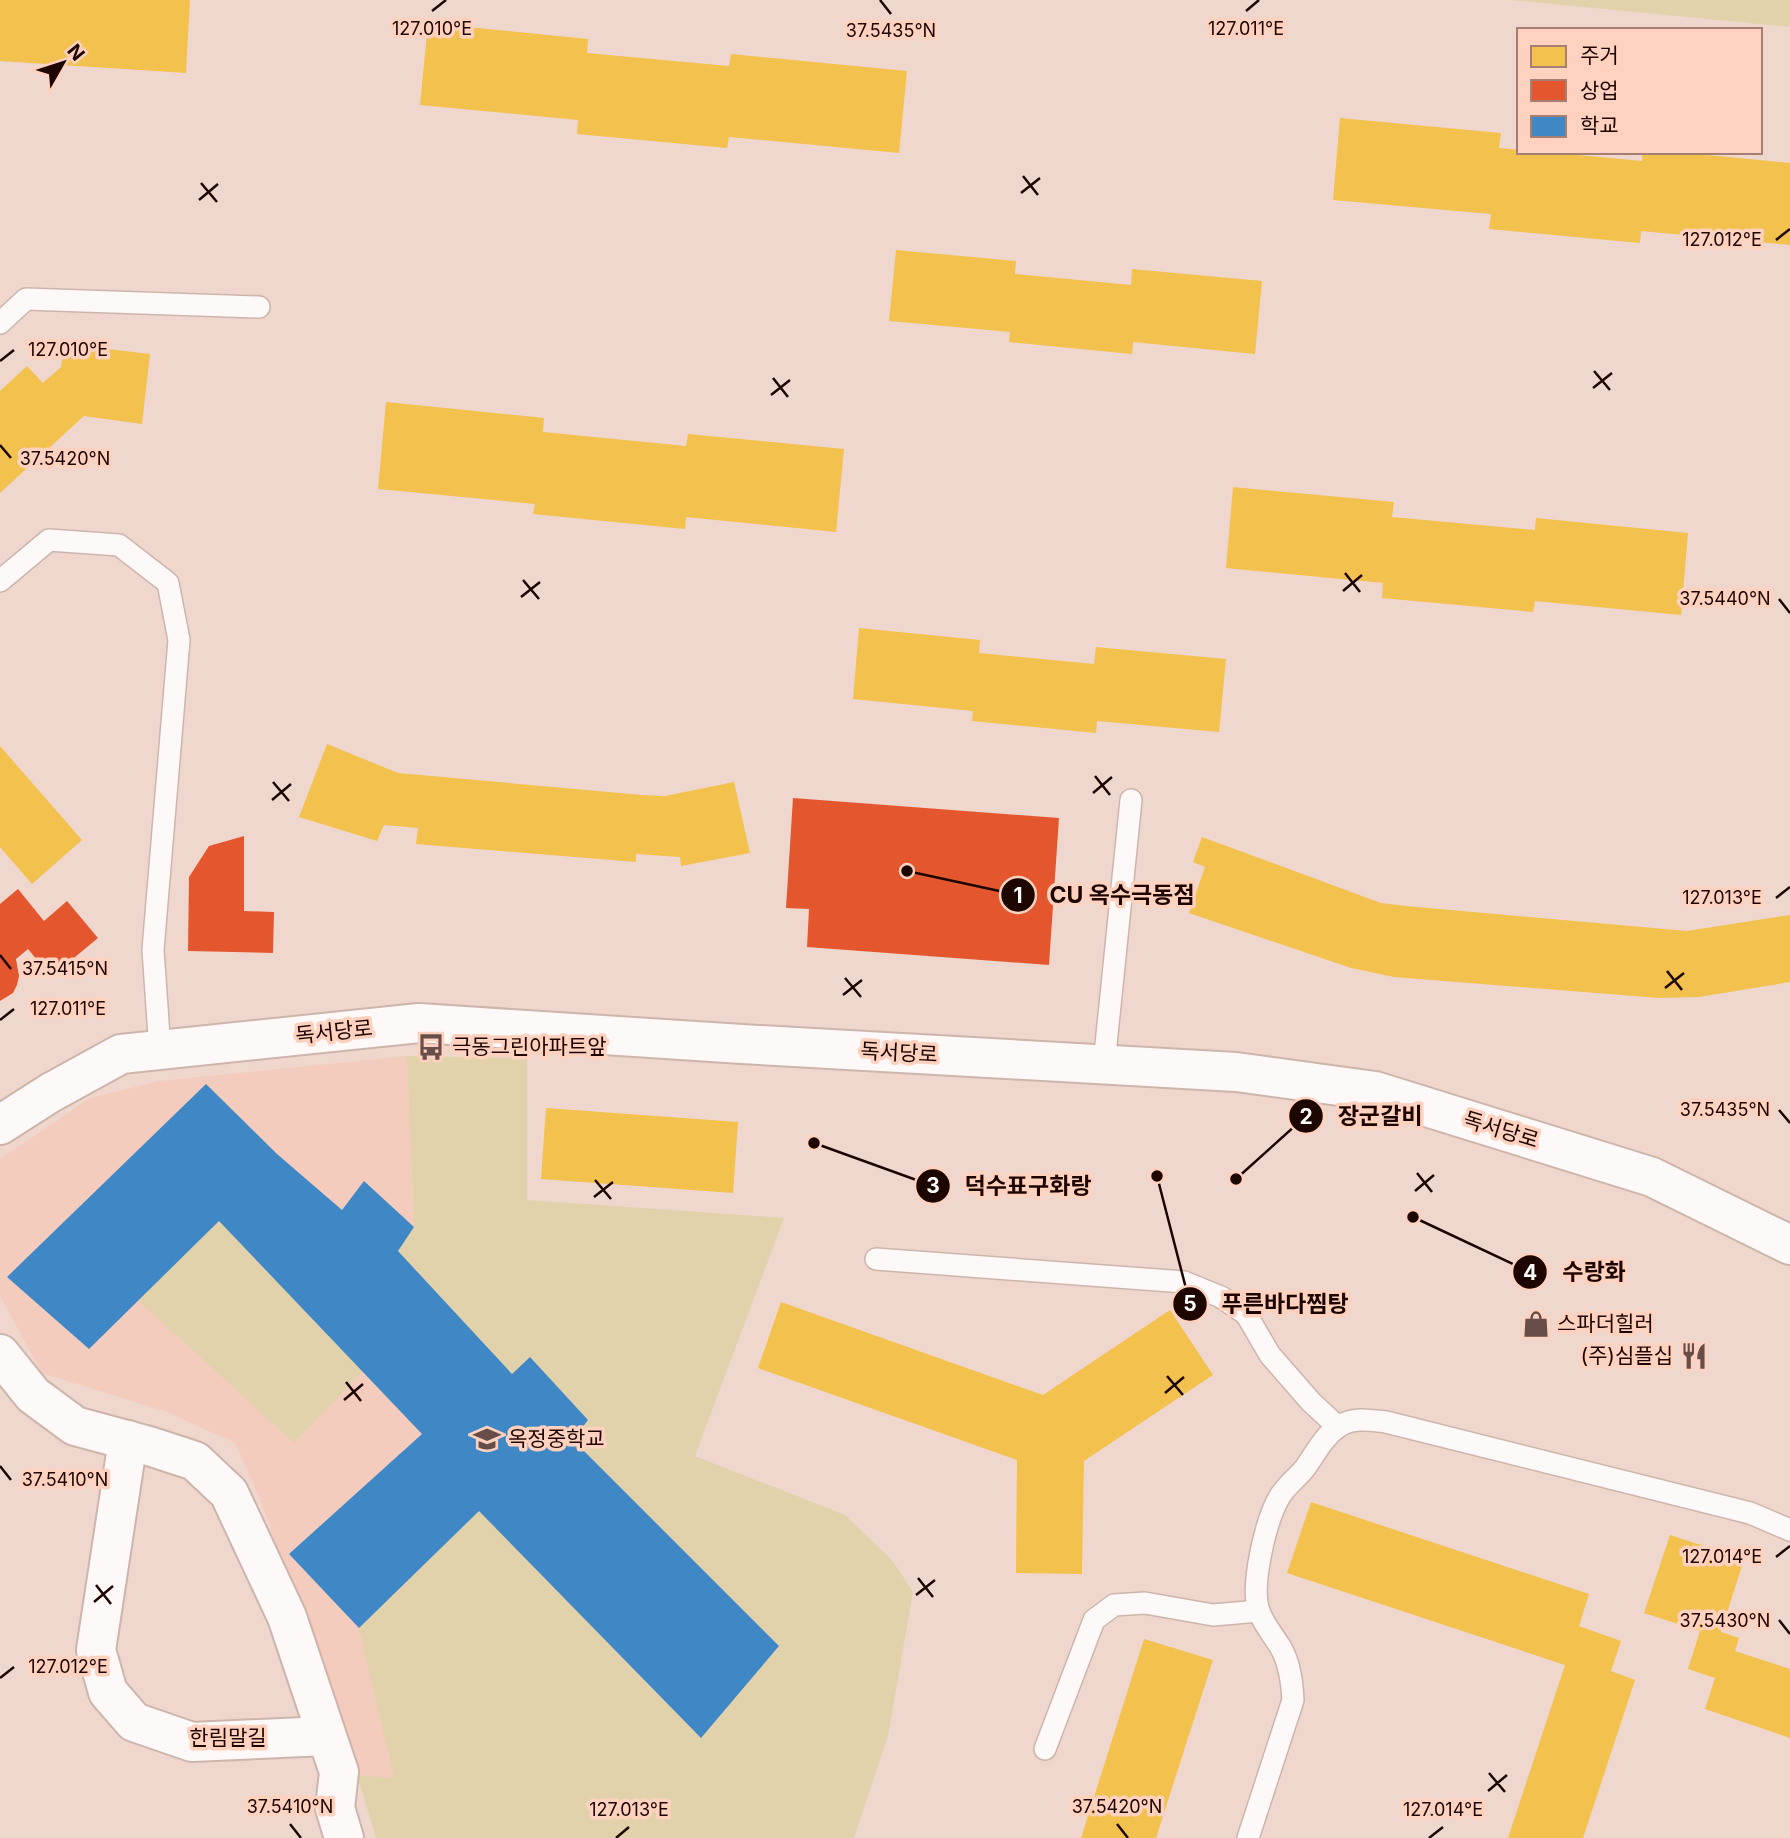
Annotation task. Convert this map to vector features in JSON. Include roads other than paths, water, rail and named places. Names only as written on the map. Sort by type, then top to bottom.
[{"type":"main road","name":"독서당로","points":[[0,1125],[50,1093],[121,1054],[419,1023],[1236,1072],[1375,1091],[1651,1177],[1790,1245]]},
{"type":"main road","points":[[0,1354],[33,1395],[75,1426],[195,1461],[229,1493],[287,1617],[339,1772],[335,1808],[344,1838]]},
{"type":"main road","name":"한림말길","points":[[128,1440],[96,1650],[108,1692],[134,1722],[192,1742],[326,1736]]},
{"type":"lane","points":[[0,323],[26,299],[259,306]]},
{"type":"lane","points":[[0,581],[49,540],[119,545],[168,583],[179,640],[153,950],[160,1050]]},
{"type":"lane","points":[[1104,1064],[1131,800]]},
{"type":"lane","points":[[876,1259],[1184,1282],[1221,1297],[1246,1314],[1270,1355],[1311,1402],[1338,1427]]},
{"type":"lane","points":[[1248,1838],[1293,1700],[1291,1677],[1282,1650],[1259,1611],[1256,1583],[1261,1553],[1273,1511],[1281,1494],[1304,1469],[1324,1440],[1338,1427],[1359,1419],[1386,1422],[1750,1513],[1790,1530]]},
{"type":"lane","points":[[1045,1749],[1094,1620],[1114,1605],[1145,1603],[1213,1615],[1259,1611]]},
{"type":"place","name":"CU 옥수극동점","points":[[907,871]]},
{"type":"place","name":"극동그린아파트앞","points":[[431,1047]]},
{"type":"place","name":"덕수표구화랑","points":[[814,1143]]},
{"type":"place","name":"푸른바다찜탕","points":[[1157,1176]]},
{"type":"place","name":"장군갈비","points":[[1236,1179]]},
{"type":"place","name":"수랑화","points":[[1413,1217]]},
{"type":"place","name":"스파더힐러","points":[[1536,1324]]},
{"type":"place","name":"(주)심플십","points":[[1694,1356]]},
{"type":"place","name":"옥정중학교","points":[[487,1439]]}]
